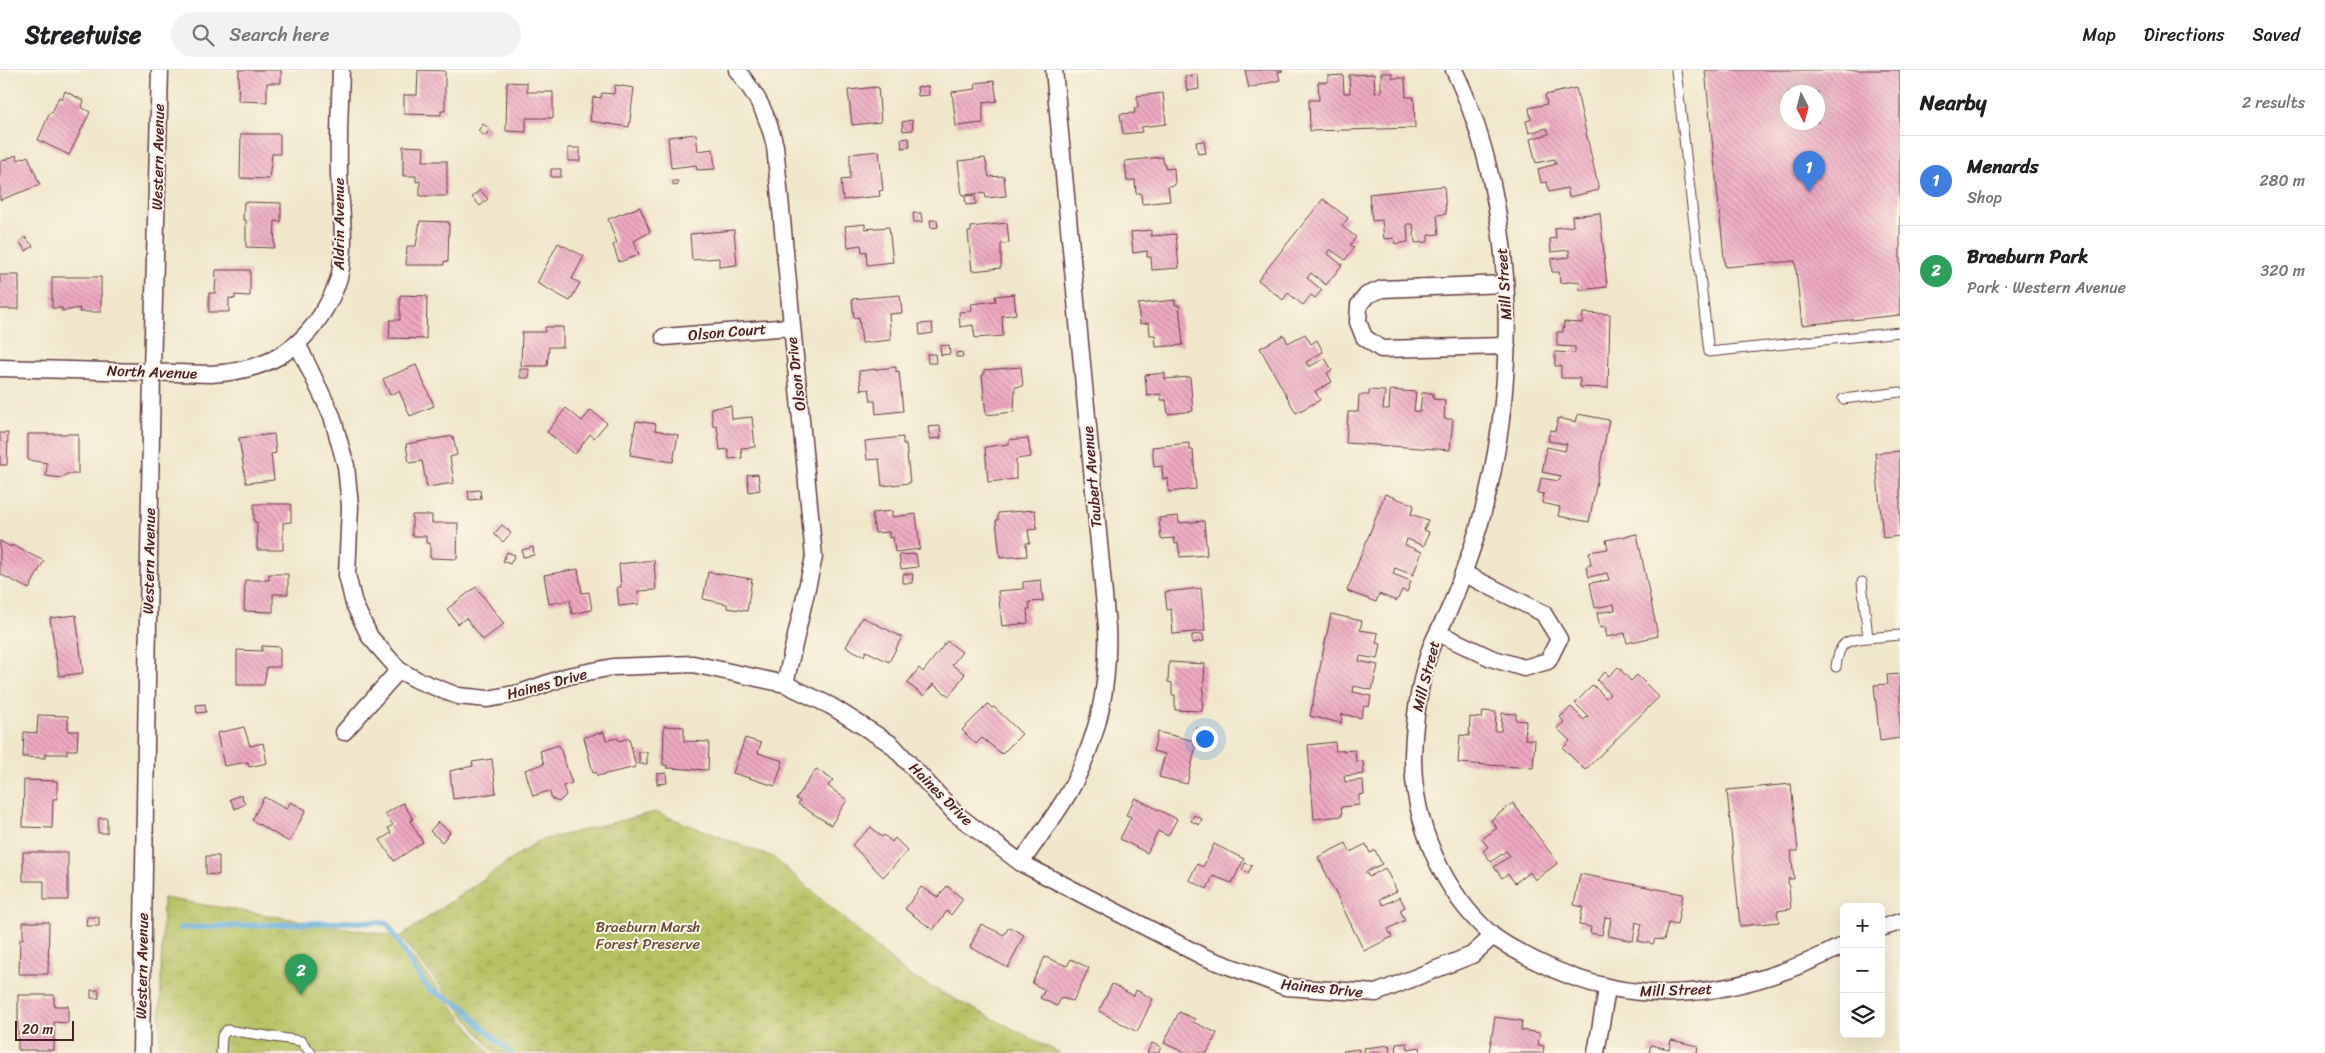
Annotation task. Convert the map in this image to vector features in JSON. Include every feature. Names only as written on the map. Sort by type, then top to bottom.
[{"type":"street","name":"Western Avenue","points":[[141,1053],[152,372],[160,70]]},
{"type":"street","name":"Aldrin Avenue","points":[[298,345],[320,318],[334,292],[342,268],[342,213],[339,173],[341,70]]},
{"type":"street","name":"Olson Drive","points":[[737,70],[755,94],[768,118],[775,146],[790,327],[809,489],[814,557],[785,684]]},
{"type":"street","name":"Taubert Avenue","points":[[1021,863],[1077,777],[1090,747],[1102,707],[1108,665],[1107,627],[1054,70]]},
{"type":"street","name":"Mill Street","points":[[1454,70],[1484,154],[1504,260],[1507,346],[1503,401],[1492,468],[1475,540],[1438,633],[1430,648],[1416,704],[1413,760],[1419,810],[1432,850],[1451,887],[1493,936],[1520,953],[1566,976],[1607,989],[1644,993],[1689,992],[1725,988],[1790,970],[1840,947]]},
{"type":"street","points":[[1505,284],[1382,289],[1367,295],[1359,305],[1358,322],[1364,337],[1380,349],[1507,346]]},
{"type":"street","name":"Olson Court","points":[[664,337],[790,327]]},
{"type":"street","name":"North Avenue","points":[[0,368],[237,372],[272,359],[298,345]]},
{"type":"street","points":[[298,345],[332,416],[346,466],[350,506],[347,575],[354,604],[370,637],[399,670],[344,732]]},
{"type":"street","points":[[1438,633],[1491,658],[1524,668],[1548,661],[1559,639],[1543,613],[1462,573]]},
{"type":"street","name":"Haines Drive","points":[[399,670],[417,680],[458,696],[488,699],[520,693],[568,676],[613,668],[693,664],[785,684],[831,706],[891,744],[956,814],[1021,863],[1204,957],[1286,987],[1376,993],[1472,955],[1493,936]]},
{"type":"street","points":[[1885,927],[1900,922]]},
{"type":"street","points":[[1596,1053],[1607,989]]},
{"type":"lane","points":[[1676,70],[1709,352],[1900,332]]},
{"type":"lane","points":[[1843,399],[1900,392]]},
{"type":"lane","points":[[1862,582],[1868,638]]},
{"type":"lane","points":[[1836,667],[1837,653],[1842,645],[1850,640],[1900,635]]},
{"type":"lane","points":[[221,1053],[222,1036],[227,1030],[301,1041],[311,1053]]},
{"type":"green space","name":"Braeburn Marsh Forest Preserve","points":[[655,812],[773,857],[908,975],[1060,1053],[495,1053],[400,937],[538,841]]},
{"type":"green space","points":[[163,898],[395,936],[490,1053],[159,1053]]},
{"type":"building","points":[[239,70],[281,70],[281,83],[267,83],[267,102],[238,101]]},
{"type":"building","points":[[418,70],[445,71],[445,111],[441,111],[441,115],[404,114],[404,95],[417,95]]},
{"type":"building","points":[[1245,70],[1283,71],[1278,72],[1280,80],[1249,88]]},
{"type":"building","points":[[1705,70],[1900,70],[1900,315],[1802,325],[1795,261],[1725,267]]},
{"type":"building","points":[[1381,73],[1392,73],[1392,78],[1405,78],[1406,97],[1414,97],[1415,128],[1310,131],[1309,100],[1319,100],[1318,82],[1328,82],[1328,76],[1343,75],[1344,93],[1350,93],[1349,75],[1374,74],[1375,93],[1381,92]]},
{"type":"building","points":[[1198,75],[1199,89],[1187,91],[1185,76]]},
{"type":"building","points":[[994,81],[997,101],[983,103],[983,123],[956,126],[952,92],[976,89],[975,83]]},
{"type":"building","points":[[507,82],[527,83],[527,92],[553,92],[553,118],[526,118],[526,132],[506,131]]},
{"type":"building","points":[[615,85],[634,88],[629,127],[590,121],[593,97],[601,98],[602,93],[614,94]]},
{"type":"building","points":[[928,86],[929,95],[918,96],[917,87]]},
{"type":"building","points":[[878,87],[881,122],[852,125],[848,90]]},
{"type":"building","points":[[1576,88],[1599,190],[1569,197],[1567,188],[1549,192],[1547,182],[1541,183],[1538,169],[1556,164],[1554,159],[1536,163],[1530,139],[1549,134],[1547,128],[1529,133],[1526,121],[1531,120],[1529,108],[1547,104],[1545,95]]},
{"type":"building","points":[[65,91],[84,101],[81,107],[90,112],[69,155],[38,140],[50,112],[52,113],[59,97],[62,99]]},
{"type":"building","points":[[1163,93],[1166,124],[1141,127],[1142,132],[1123,134],[1120,114],[1135,113],[1134,108],[1138,108],[1137,96]]},
{"type":"building","points":[[912,120],[913,130],[903,131],[902,122]]},
{"type":"building","points":[[483,124],[490,129],[485,136],[478,131]]},
{"type":"building","points":[[241,134],[280,134],[280,154],[272,154],[269,179],[240,178]]},
{"type":"building","points":[[696,134],[698,151],[713,149],[715,169],[697,170],[696,165],[671,168],[668,137]]},
{"type":"building","points":[[909,138],[910,147],[902,148],[901,139]]},
{"type":"building","points":[[1204,141],[1206,153],[1198,154],[1196,142]]},
{"type":"building","points":[[403,146],[424,147],[423,161],[447,161],[447,196],[420,196],[420,181],[416,182],[416,176],[403,176]]},
{"type":"building","points":[[568,148],[580,148],[580,161],[568,161]]},
{"type":"building","points":[[879,151],[883,190],[879,191],[880,196],[843,200],[841,180],[850,179],[850,154]]},
{"type":"building","points":[[16,155],[18,160],[28,156],[40,185],[0,200],[0,162]]},
{"type":"building","points":[[1162,157],[1166,169],[1174,168],[1175,185],[1168,186],[1170,201],[1142,204],[1141,193],[1136,193],[1135,180],[1127,181],[1125,161]]},
{"type":"building","points":[[985,158],[989,177],[1004,176],[1006,196],[986,198],[985,193],[962,195],[958,161]]},
{"type":"building","points":[[551,169],[561,169],[561,177],[551,177]]},
{"type":"building","points":[[673,181],[678,181],[678,185],[673,186]]},
{"type":"building","points":[[1444,186],[1446,214],[1437,215],[1439,234],[1428,235],[1428,242],[1415,243],[1413,224],[1407,224],[1408,242],[1395,244],[1394,238],[1384,239],[1382,220],[1372,221],[1369,194]]},
{"type":"building","points":[[480,190],[488,199],[480,206],[472,197]]},
{"type":"building","points":[[975,195],[976,204],[966,205],[965,196]]},
{"type":"building","points":[[1323,199],[1348,218],[1342,226],[1356,237],[1350,245],[1354,248],[1345,260],[1330,249],[1327,253],[1342,265],[1326,285],[1311,273],[1307,278],[1322,290],[1315,298],[1311,295],[1303,305],[1288,293],[1283,300],[1258,280]]},
{"type":"building","points":[[244,202],[281,203],[281,222],[275,221],[274,248],[246,247],[246,220],[243,220]]},
{"type":"building","points":[[640,207],[650,232],[634,241],[639,255],[619,262],[613,245],[617,243],[608,219]]},
{"type":"building","points":[[913,213],[921,213],[922,222],[914,222]]},
{"type":"building","points":[[1600,213],[1607,287],[1580,290],[1579,281],[1560,283],[1559,272],[1552,272],[1551,259],[1570,257],[1569,250],[1551,252],[1550,239],[1556,238],[1555,228],[1573,226],[1572,216]]},
{"type":"building","points":[[930,220],[937,220],[938,227],[931,228]]},
{"type":"building","points":[[420,221],[449,222],[448,262],[444,261],[444,265],[406,265],[407,246],[416,246]]},
{"type":"building","points":[[1007,223],[1009,243],[1001,244],[1001,268],[972,271],[968,232],[971,232],[971,227]]},
{"type":"building","points":[[865,224],[865,229],[889,227],[893,262],[867,265],[866,251],[862,252],[861,245],[848,247],[845,226]]},
{"type":"building","points":[[734,230],[737,265],[719,267],[719,258],[692,260],[690,234]]},
{"type":"building","points":[[1151,230],[1151,236],[1176,234],[1179,268],[1152,270],[1151,257],[1147,257],[1147,251],[1133,253],[1131,232]]},
{"type":"building","points":[[25,237],[33,246],[26,251],[19,242]]},
{"type":"building","points":[[558,243],[584,256],[572,279],[580,283],[570,301],[537,283]]},
{"type":"building","points":[[216,270],[250,270],[250,296],[235,295],[235,299],[229,298],[229,312],[209,312],[209,293],[215,293]]},
{"type":"building","points":[[0,275],[19,275],[19,309],[0,309]]},
{"type":"building","points":[[52,277],[101,277],[101,312],[79,312],[80,308],[62,311],[62,308],[52,308]]},
{"type":"building","points":[[1014,294],[1016,314],[1002,316],[1003,336],[975,338],[973,325],[960,327],[959,312],[972,311],[971,304],[996,301],[995,296]]},
{"type":"building","points":[[400,295],[427,296],[426,339],[389,338],[390,320],[400,320]]},
{"type":"building","points":[[900,295],[902,313],[889,314],[891,340],[862,343],[859,317],[854,318],[852,299]]},
{"type":"building","points":[[1175,300],[1175,305],[1179,305],[1183,345],[1156,347],[1155,335],[1150,335],[1149,323],[1140,324],[1138,304]]},
{"type":"building","points":[[1583,313],[1610,314],[1608,388],[1580,387],[1580,378],[1561,378],[1561,366],[1555,366],[1555,352],[1575,353],[1575,347],[1557,346],[1557,332],[1563,332],[1564,322],[1582,323]]},
{"type":"building","points":[[932,323],[933,333],[920,335],[919,324]]},
{"type":"building","points":[[545,327],[563,327],[563,347],[549,347],[547,366],[521,366],[522,332],[545,332]]},
{"type":"building","points":[[1305,334],[1311,344],[1317,340],[1323,352],[1306,362],[1309,367],[1325,358],[1332,370],[1327,373],[1332,382],[1315,391],[1320,400],[1296,413],[1260,348],[1284,335],[1288,343]]},
{"type":"building","points":[[949,345],[950,354],[941,355],[940,346]]},
{"type":"building","points":[[962,352],[963,357],[956,357],[956,353]]},
{"type":"building","points":[[927,354],[935,354],[936,363],[928,363]]},
{"type":"building","points":[[416,365],[434,406],[410,416],[399,391],[390,395],[383,379]]},
{"type":"building","points":[[896,367],[896,372],[899,371],[903,411],[876,414],[875,401],[871,401],[869,389],[861,390],[859,371]]},
{"type":"building","points":[[1021,367],[1023,386],[1015,387],[1014,412],[986,415],[982,375],[984,375],[984,370]]},
{"type":"building","points":[[520,369],[529,369],[529,378],[520,378]]},
{"type":"building","points":[[1165,373],[1165,379],[1190,377],[1193,411],[1168,414],[1166,400],[1161,400],[1161,394],[1147,396],[1145,375]]},
{"type":"building","points":[[1369,390],[1385,391],[1383,409],[1389,409],[1390,390],[1416,392],[1414,411],[1420,412],[1422,393],[1433,393],[1433,399],[1445,400],[1444,419],[1453,419],[1450,450],[1346,443],[1348,412],[1358,412],[1359,395],[1369,395]]},
{"type":"building","points":[[731,406],[732,419],[752,417],[755,447],[741,448],[742,458],[729,459],[728,449],[720,450],[717,426],[713,426],[711,408]]},
{"type":"building","points":[[566,408],[582,421],[591,410],[607,423],[594,438],[590,434],[575,454],[547,432]]},
{"type":"building","points":[[1578,414],[1609,420],[1589,522],[1558,516],[1560,507],[1542,503],[1544,494],[1538,493],[1541,478],[1559,481],[1561,476],[1542,472],[1547,447],[1565,451],[1567,444],[1548,441],[1550,430],[1555,431],[1558,418],[1576,422]]},
{"type":"building","points":[[636,421],[656,424],[655,430],[678,435],[673,462],[630,455]]},
{"type":"building","points":[[940,426],[941,438],[930,439],[928,427]]},
{"type":"building","points":[[0,433],[8,433],[7,465],[0,465]]},
{"type":"building","points":[[28,434],[78,434],[78,474],[67,474],[62,478],[46,476],[47,463],[28,460]]},
{"type":"building","points":[[274,434],[276,453],[271,454],[274,480],[246,483],[239,438]]},
{"type":"building","points":[[453,436],[457,455],[450,457],[454,483],[427,487],[422,461],[409,463],[406,444]]},
{"type":"building","points":[[903,437],[903,444],[906,444],[910,483],[882,486],[879,459],[867,460],[865,441]]},
{"type":"building","points":[[1028,438],[1031,457],[1016,459],[1016,479],[988,482],[985,447],[1009,444],[1009,440]]},
{"type":"building","points":[[1189,443],[1189,450],[1193,450],[1196,489],[1169,492],[1168,478],[1163,479],[1162,466],[1154,467],[1152,447]]},
{"type":"building","points":[[1900,451],[1900,536],[1883,538],[1875,453]]},
{"type":"building","points":[[758,474],[760,490],[749,492],[747,475]]},
{"type":"building","points":[[480,490],[481,499],[469,500],[468,491]]},
{"type":"building","points":[[1385,494],[1414,505],[1411,514],[1428,520],[1424,530],[1429,532],[1424,546],[1407,539],[1405,545],[1422,552],[1413,575],[1395,568],[1393,574],[1411,581],[1407,592],[1402,590],[1397,601],[1379,594],[1376,602],[1347,591]]},
{"type":"building","points":[[254,504],[291,504],[291,522],[283,523],[283,550],[257,550],[257,522],[254,522]]},
{"type":"building","points":[[1035,510],[1037,529],[1028,530],[1030,543],[1026,543],[1027,556],[1000,558],[996,520],[998,520],[998,513]]},
{"type":"building","points":[[892,511],[892,517],[916,514],[920,549],[895,552],[893,537],[889,538],[889,532],[875,533],[872,513]]},
{"type":"building","points":[[412,515],[432,515],[432,523],[458,523],[457,559],[430,558],[430,543],[426,543],[426,536],[412,536]]},
{"type":"building","points":[[1178,516],[1179,523],[1204,521],[1207,555],[1180,557],[1178,543],[1175,544],[1174,538],[1161,539],[1159,518]]},
{"type":"building","points":[[502,525],[511,533],[503,542],[494,534]]},
{"type":"building","points":[[1637,534],[1658,636],[1627,643],[1625,633],[1607,637],[1605,627],[1600,628],[1597,613],[1615,610],[1614,604],[1595,608],[1590,583],[1609,580],[1607,573],[1589,577],[1586,566],[1591,565],[1589,552],[1608,549],[1606,540]]},
{"type":"building","points":[[0,541],[44,561],[29,589],[0,574]]},
{"type":"building","points":[[533,547],[534,555],[523,557],[522,550]]},
{"type":"building","points":[[507,552],[515,555],[510,564],[503,561]]},
{"type":"building","points":[[916,554],[918,567],[901,569],[899,555]]},
{"type":"building","points":[[654,560],[656,590],[638,591],[639,604],[619,606],[617,587],[621,587],[619,564]]},
{"type":"building","points":[[578,569],[582,593],[589,592],[592,610],[572,614],[570,600],[549,604],[544,575]]},
{"type":"building","points":[[708,572],[752,579],[747,611],[727,608],[727,604],[703,599]]},
{"type":"building","points":[[269,574],[288,574],[288,594],[273,594],[273,612],[244,611],[245,580],[269,580]]},
{"type":"building","points":[[903,574],[913,574],[912,583],[903,583]]},
{"type":"building","points":[[1041,580],[1043,601],[1029,602],[1030,609],[1027,609],[1028,623],[1002,626],[998,591],[1023,589],[1023,582]]},
{"type":"building","points":[[476,587],[504,624],[483,640],[466,618],[458,624],[447,609]]},
{"type":"building","points":[[1201,588],[1205,631],[1173,634],[1171,609],[1167,610],[1165,592]]},
{"type":"building","points":[[1331,614],[1362,621],[1360,630],[1378,633],[1376,643],[1381,644],[1378,659],[1360,656],[1359,661],[1378,665],[1372,690],[1354,686],[1353,692],[1371,696],[1369,707],[1364,706],[1361,718],[1342,714],[1341,723],[1310,716]]},
{"type":"building","points":[[76,615],[83,673],[59,676],[50,618]]},
{"type":"building","points":[[862,617],[902,637],[889,662],[866,651],[864,656],[846,647]]},
{"type":"building","points":[[1203,634],[1204,641],[1192,643],[1192,635]]},
{"type":"building","points":[[947,641],[962,652],[952,665],[965,674],[949,696],[933,684],[924,696],[907,683],[919,668],[923,672]]},
{"type":"building","points":[[262,646],[280,647],[280,667],[267,667],[264,685],[237,685],[237,650],[262,651]]},
{"type":"building","points":[[1169,662],[1205,664],[1202,711],[1175,710],[1175,695],[1172,695],[1172,683],[1168,682]]},
{"type":"building","points":[[1618,667],[1631,681],[1637,675],[1659,697],[1585,770],[1563,748],[1570,741],[1557,728],[1564,722],[1560,717],[1571,707],[1584,720],[1588,716],[1575,703],[1593,685],[1606,698],[1610,694],[1597,680],[1605,672],[1609,676]]},
{"type":"building","points":[[1900,674],[1900,738],[1880,741],[1874,685],[1888,684],[1887,675]]},
{"type":"building","points":[[205,704],[206,712],[197,713],[196,705]]},
{"type":"building","points":[[988,704],[992,708],[994,707],[1022,734],[1002,754],[982,738],[976,744],[962,730]]},
{"type":"building","points":[[1483,711],[1496,712],[1495,731],[1501,731],[1502,713],[1516,714],[1516,720],[1526,721],[1525,739],[1535,740],[1533,768],[1458,763],[1460,735],[1469,736],[1470,717],[1482,718]]},
{"type":"building","points":[[38,715],[68,716],[68,731],[78,731],[77,750],[67,750],[67,754],[45,754],[45,758],[23,757],[24,732],[37,733]]},
{"type":"building","points":[[664,726],[684,727],[684,741],[709,742],[708,770],[667,768],[667,765],[663,765]]},
{"type":"building","points":[[244,727],[250,746],[263,743],[267,763],[249,767],[248,762],[224,766],[217,733]]},
{"type":"building","points":[[1196,728],[1207,730],[1205,739],[1194,736]]},
{"type":"building","points":[[604,732],[606,740],[618,738],[619,741],[629,738],[636,767],[597,776],[596,772],[593,773],[584,737]]},
{"type":"building","points":[[1158,732],[1195,741],[1194,746],[1196,746],[1187,784],[1159,777],[1165,754],[1153,751]]},
{"type":"building","points":[[745,738],[761,743],[758,753],[783,761],[775,786],[733,773]]},
{"type":"building","points":[[1335,742],[1336,751],[1355,750],[1356,761],[1363,761],[1364,774],[1344,776],[1345,782],[1363,780],[1364,794],[1359,795],[1359,805],[1341,807],[1342,816],[1314,819],[1308,745]]},
{"type":"building","points":[[559,745],[572,783],[563,786],[566,795],[559,802],[552,799],[549,791],[533,796],[525,770],[544,764],[540,751]]},
{"type":"building","points":[[639,752],[647,752],[647,764],[639,764]]},
{"type":"building","points":[[492,759],[496,793],[453,799],[450,771],[473,766],[472,762]]},
{"type":"building","points":[[816,769],[833,780],[828,786],[847,800],[831,825],[798,804],[800,801],[796,799]]},
{"type":"building","points":[[666,773],[667,783],[657,784],[657,774]]},
{"type":"building","points":[[24,780],[57,781],[57,799],[53,799],[52,828],[23,827]]},
{"type":"building","points":[[1791,784],[1798,851],[1791,851],[1794,879],[1788,879],[1791,909],[1777,911],[1779,922],[1740,926],[1727,790]]},
{"type":"building","points":[[241,795],[245,804],[235,809],[230,799]]},
{"type":"building","points":[[264,797],[286,809],[291,802],[306,810],[289,842],[252,820]]},
{"type":"building","points":[[1135,798],[1177,819],[1168,836],[1158,831],[1147,853],[1120,839],[1131,817],[1126,815]]},
{"type":"building","points":[[403,803],[413,819],[410,821],[423,842],[394,861],[380,840],[391,833],[388,828],[393,825],[385,814]]},
{"type":"building","points":[[1513,803],[1558,863],[1535,880],[1530,872],[1515,883],[1508,874],[1502,878],[1494,867],[1510,856],[1506,851],[1491,862],[1483,851],[1488,847],[1482,839],[1497,828],[1491,820]]},
{"type":"building","points":[[1194,815],[1202,819],[1199,825],[1191,821]]},
{"type":"building","points":[[99,818],[107,818],[107,833],[98,833]]},
{"type":"building","points":[[438,822],[450,832],[442,842],[430,831]]},
{"type":"building","points":[[871,827],[882,837],[884,835],[892,842],[895,838],[908,851],[883,877],[852,845]]},
{"type":"building","points":[[1346,843],[1350,852],[1366,844],[1370,853],[1375,850],[1382,864],[1366,872],[1369,877],[1385,868],[1397,891],[1380,899],[1383,905],[1400,897],[1405,907],[1400,910],[1405,920],[1388,929],[1392,937],[1364,951],[1318,857]]},
{"type":"building","points":[[1214,844],[1244,859],[1232,883],[1213,876],[1207,889],[1189,880],[1197,864],[1203,867]]},
{"type":"building","points":[[23,852],[68,852],[68,900],[44,900],[44,881],[23,881]]},
{"type":"building","points":[[206,856],[219,856],[219,875],[206,874]]},
{"type":"building","points":[[1245,863],[1252,866],[1248,873],[1242,870]]},
{"type":"building","points":[[1580,874],[1683,894],[1677,925],[1668,923],[1664,940],[1655,939],[1653,944],[1638,941],[1642,924],[1636,922],[1633,941],[1608,936],[1611,918],[1605,917],[1602,935],[1590,933],[1591,927],[1579,925],[1583,907],[1574,905]]},
{"type":"building","points":[[947,886],[963,899],[951,915],[947,911],[933,930],[905,909],[921,887],[938,897]]},
{"type":"building","points":[[87,917],[99,917],[99,926],[86,926]]},
{"type":"building","points":[[23,922],[49,922],[48,974],[19,974],[20,939],[23,939]]},
{"type":"building","points":[[981,924],[1004,935],[1009,927],[1024,935],[1008,968],[970,947]]},
{"type":"building","points":[[1045,957],[1067,966],[1071,959],[1089,968],[1073,1001],[1061,998],[1057,1006],[1040,998],[1045,990],[1032,983]]},
{"type":"building","points":[[1112,984],[1134,996],[1136,990],[1153,999],[1137,1032],[1099,1011]]},
{"type":"building","points":[[91,990],[99,990],[99,998],[91,998]]},
{"type":"building","points":[[18,995],[54,995],[54,1006],[68,1006],[68,1023],[54,1022],[54,1050],[18,1050]]},
{"type":"building","points":[[1179,1012],[1195,1019],[1193,1022],[1217,1033],[1207,1053],[1185,1053],[1164,1043]]},
{"type":"building","points":[[1495,1017],[1522,1021],[1521,1030],[1540,1033],[1538,1045],[1544,1046],[1543,1053],[1489,1053]]},
{"type":"building","points":[[1671,1040],[1698,1046],[1697,1053],[1649,1053],[1651,1045],[1669,1049]]},
{"type":"building","points":[[1152,1043],[1161,1047],[1158,1053],[1147,1053]]},
{"type":"building","points":[[1407,1043],[1408,1049],[1420,1047],[1421,1053],[1397,1053],[1396,1044]]},
{"type":"building","points":[[1389,1045],[1390,1053],[1365,1053],[1364,1048]]},
{"type":"building","points":[[1359,1049],[1359,1053],[1344,1053],[1343,1051]]},
{"type":"waterway","points":[[180,928],[348,922],[388,924],[416,972],[429,989],[464,1007],[480,1025],[511,1053]]},
{"type":"place","name":"Menards","points":[[1809,192]]},
{"type":"place","name":"Braeburn Park","points":[[301,995]]}]
